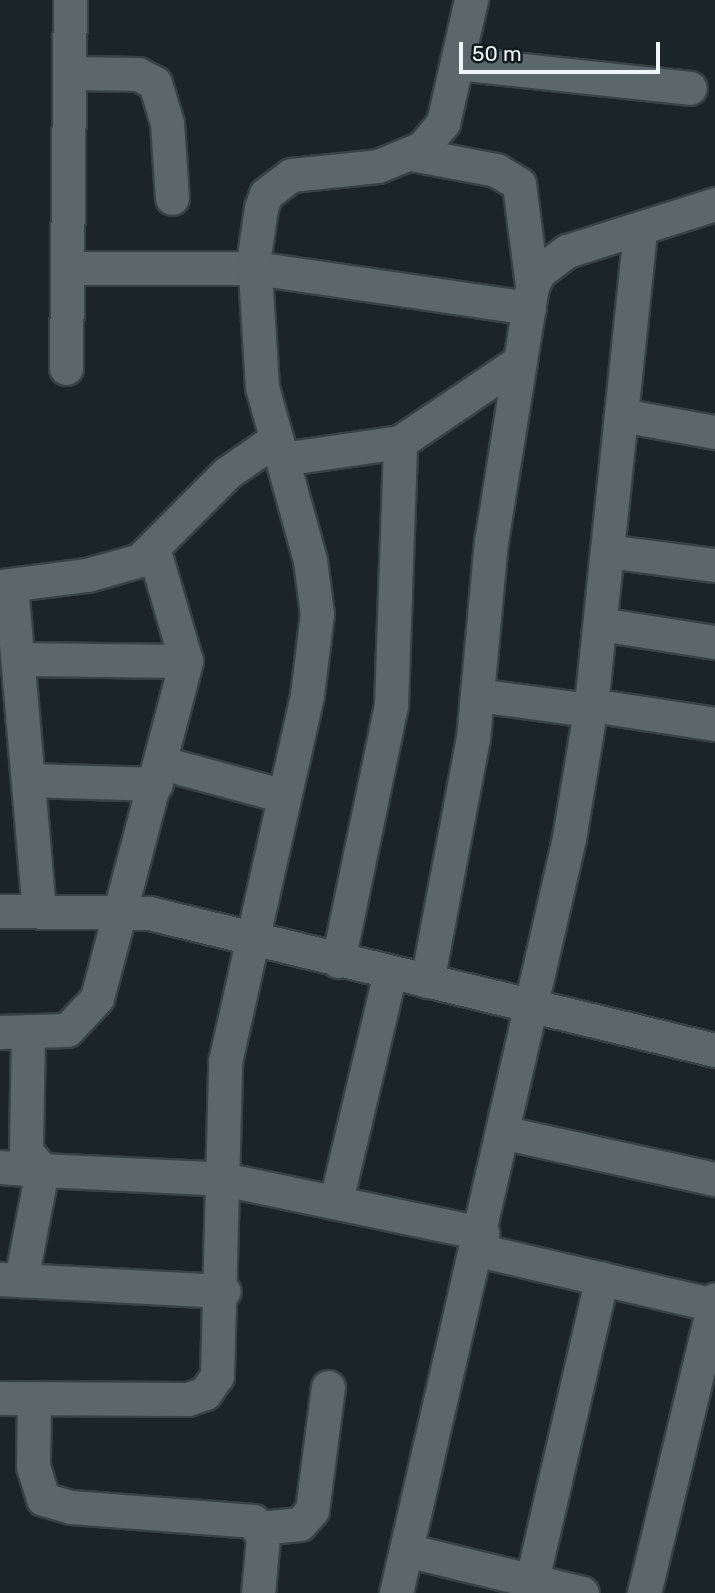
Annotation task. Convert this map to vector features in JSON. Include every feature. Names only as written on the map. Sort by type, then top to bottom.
[{"type":"street","points":[[66,368],[70,0]]},
{"type":"street","points":[[0,1398],[168,1401],[205,1393],[217,1376],[224,1291],[225,1062],[249,941],[284,796],[317,614],[310,560],[261,376],[255,268],[261,208],[276,183],[311,172],[378,166],[412,154],[443,123],[471,0]]},
{"type":"street","points":[[457,63],[690,88]]},
{"type":"street","points":[[71,73],[138,74],[155,83],[167,123],[172,198]]},
{"type":"street","points":[[412,154],[496,170],[519,184],[531,297]]},
{"type":"street","points":[[427,981],[477,695],[491,542],[531,297],[539,272],[567,251],[715,205]]},
{"type":"street","points":[[396,1593],[534,1007],[590,707],[640,229]]},
{"type":"street","points":[[68,268],[255,268],[531,297]]},
{"type":"street","points":[[39,911],[18,659],[6,586],[116,568],[154,551],[226,473],[279,449],[400,442],[520,361]]},
{"type":"street","points":[[621,415],[715,432]]},
{"type":"street","points":[[338,961],[388,729],[400,442]]},
{"type":"street","points":[[42,1170],[26,1151],[14,1031],[67,1030],[88,1015],[125,911],[186,661],[154,551]]},
{"type":"street","points":[[607,551],[715,565]]},
{"type":"street","points":[[600,624],[715,642]]},
{"type":"street","points":[[18,659],[186,661]]},
{"type":"street","points":[[477,695],[715,724]]},
{"type":"street","points":[[28,780],[159,774],[284,796]]},
{"type":"street","points":[[0,911],[125,911],[715,1050]]},
{"type":"street","points":[[336,1201],[390,972]]},
{"type":"street","points":[[506,1133],[715,1179]]},
{"type":"street","points":[[0,1167],[223,1179],[336,1201],[602,1278],[715,1303],[644,1593]]},
{"type":"street","points":[[42,1170],[11,1279],[224,1291]]},
{"type":"street","points":[[531,1587],[602,1278]]},
{"type":"street","points":[[34,1399],[33,1466],[43,1499],[71,1507],[222,1516],[260,1528],[300,1524],[312,1510],[328,1387]]},
{"type":"street","points":[[258,1593],[260,1528]]},
{"type":"street","points":[[406,1550],[531,1587],[582,1593]]}]
